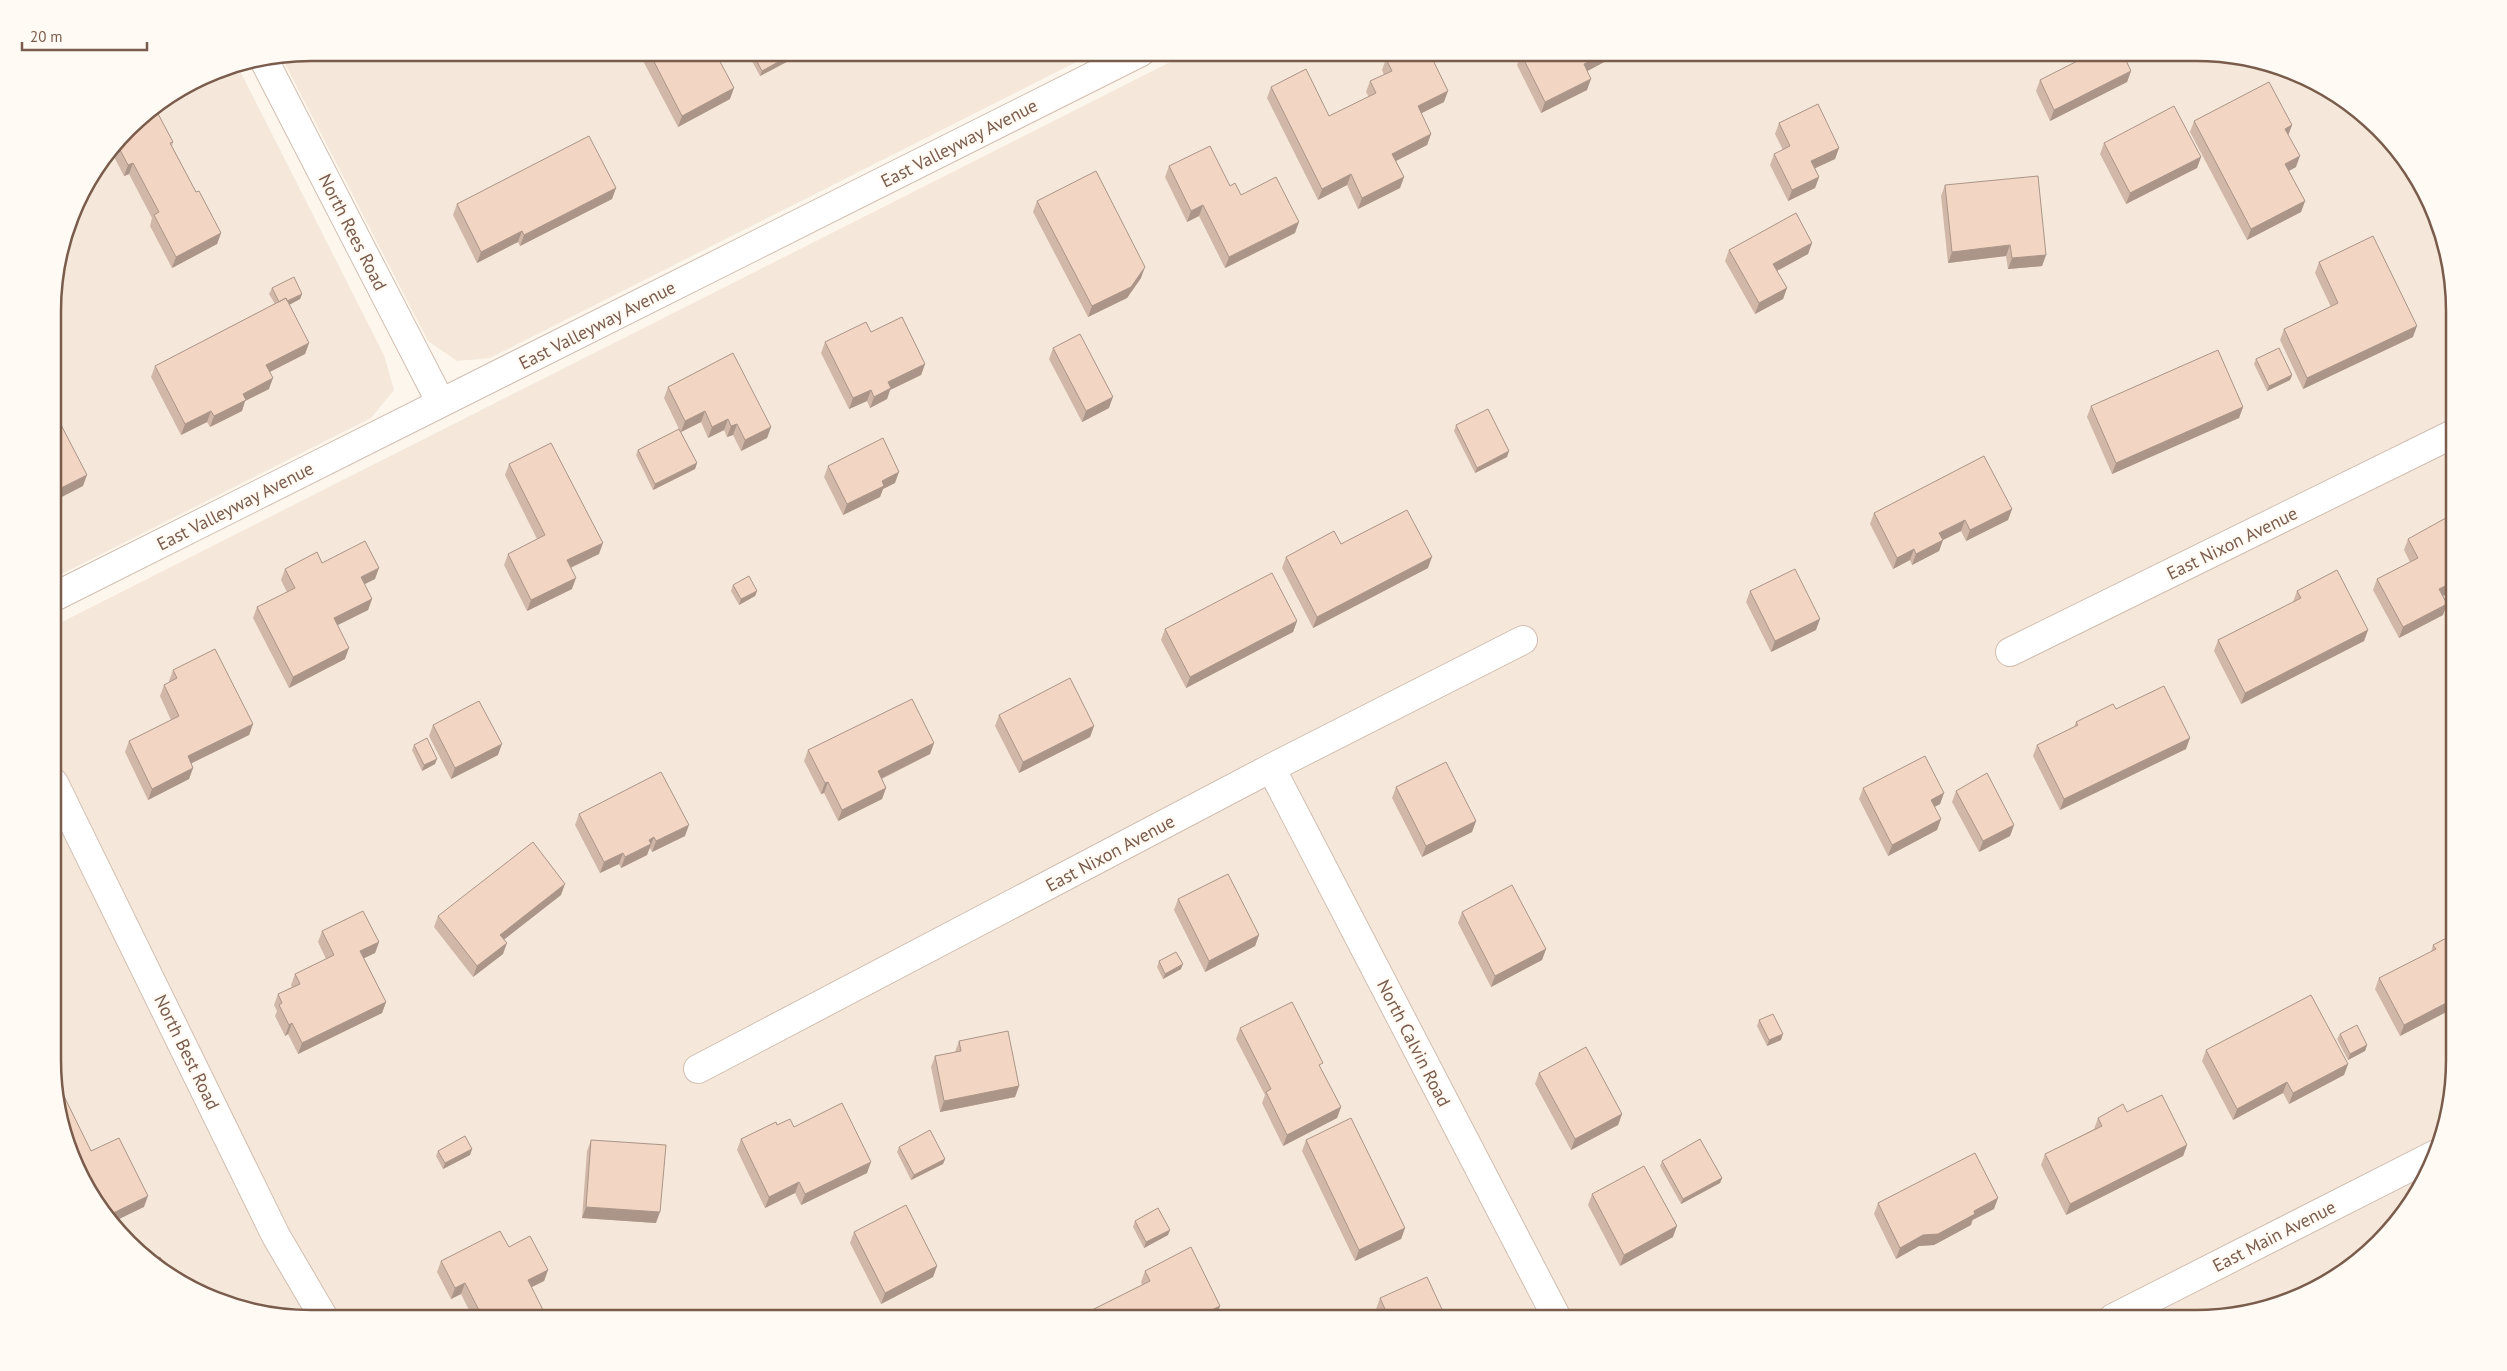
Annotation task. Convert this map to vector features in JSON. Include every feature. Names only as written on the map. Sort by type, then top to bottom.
[{"type":"street","name":"East Valleyway Avenue","points":[[61,592],[1122,61]]},
{"type":"street","name":"North Rees Road","points":[[267,65],[440,403]]},
{"type":"street","name":"East Nixon Avenue","points":[[2010,652],[2446,437]]},
{"type":"street","name":"East Nixon Avenue","points":[[698,1070],[1271,768],[1523,640]]},
{"type":"street","name":"North Calvin Road","points":[[1271,768],[1553,1310]]},
{"type":"street","name":"North Best Road","points":[[61,796],[276,1236],[319,1310]]},
{"type":"street","name":"East Main Avenue","points":[[2129,1310],[2425,1159]]},
{"type":"shaded area","points":[[311,61],[1078,61],[490,358],[457,361],[428,341],[284,63]]},
{"type":"shaded area","points":[[1172,61],[2196,61],[2245,66],[2292,80],[2306,87],[2335,103],[2373,134],[2404,172],[2420,201],[2427,215],[2441,262],[2446,311],[2446,1060],[2441,1109],[2427,1156],[2420,1170],[2404,1199],[2373,1237],[2335,1268],[2292,1291],[2261,1301],[2229,1308],[2196,1310],[311,1310],[262,1305],[215,1291],[201,1284],[172,1268],[134,1237],[103,1199],[95,1185],[80,1156],[70,1125],[63,1093],[61,1060],[61,622]]},
{"type":"shaded area","points":[[240,72],[384,355],[394,390],[371,418],[61,574],[61,311],[66,262],[80,215],[103,172],[134,134],[172,103],[215,80]]},
{"type":"building","points":[[654,61],[720,61],[734,88],[682,116]]},
{"type":"building","points":[[757,61],[780,61],[762,71]]},
{"type":"building","points":[[1387,61],[1433,61],[1448,91],[1418,106],[1431,134],[1392,154],[1404,177],[1362,198],[1351,174],[1322,189],[1271,87],[1306,69],[1329,116],[1376,93],[1370,81],[1392,71]]},
{"type":"building","points":[[1524,61],[1590,61],[1584,64],[1591,79],[1545,102]]},
{"type":"building","points":[[2077,61],[2126,61],[2131,71],[2054,110],[2040,80]]},
{"type":"building","points":[[2269,82],[2292,125],[2285,129],[2300,156],[2285,164],[2305,201],[2251,229],[2194,121]]},
{"type":"building","points":[[1818,104],[1839,148],[1811,161],[1819,177],[1792,190],[1774,154],[1790,146],[1779,123]]},
{"type":"building","points":[[2174,106],[2201,157],[2130,193],[2104,143]]},
{"type":"building","points":[[158,114],[173,142],[170,143],[196,192],[199,191],[221,233],[176,257],[154,215],[159,212],[133,163],[128,165],[120,150],[134,134]]},
{"type":"building","points":[[589,136],[616,188],[524,235],[522,231],[481,252],[457,204]]},
{"type":"building","points":[[1210,146],[1230,186],[1235,183],[1241,195],[1276,177],[1299,222],[1229,257],[1203,205],[1191,211],[1169,166]]},
{"type":"building","points":[[1096,171],[1145,267],[1131,287],[1092,306],[1037,201]]},
{"type":"building","points":[[2038,176],[2046,255],[2012,258],[2010,245],[1952,252],[1945,185]]},
{"type":"building","points":[[1796,213],[1812,243],[1773,264],[1787,288],[1759,303],[1729,250]]},
{"type":"building","points":[[2373,236],[2417,326],[2307,378],[2284,329],[2338,303],[2319,262]]},
{"type":"building","points":[[294,277],[302,294],[287,301],[286,298],[279,302],[272,288]]},
{"type":"building","points":[[286,298],[309,343],[266,365],[273,378],[243,394],[246,400],[214,416],[211,411],[185,424],[155,366]]},
{"type":"building","points":[[902,317],[925,364],[888,382],[891,388],[874,397],[871,390],[853,398],[825,342],[866,322],[871,332]]},
{"type":"building","points":[[1080,334],[1113,397],[1086,411],[1053,348]]},
{"type":"building","points":[[2279,348],[2292,375],[2269,386],[2256,359]]},
{"type":"building","points":[[2218,350],[2243,407],[2116,463],[2091,406]]},
{"type":"building","points":[[733,353],[771,427],[745,440],[737,424],[731,426],[728,419],[712,427],[705,411],[685,421],[668,387]]},
{"type":"building","points":[[1488,409],[1509,451],[1477,468],[1456,425]]},
{"type":"building","points":[[61,425],[87,475],[61,488]]},
{"type":"building","points":[[679,429],[697,463],[655,484],[638,450]]},
{"type":"building","points":[[883,438],[899,472],[882,481],[884,486],[847,504],[828,466]]},
{"type":"building","points":[[551,443],[603,543],[567,560],[576,578],[531,600],[508,554],[545,535],[509,464]]},
{"type":"building","points":[[1984,456],[2012,509],[1970,530],[1965,520],[1939,533],[1943,540],[1916,554],[1914,549],[1897,558],[1874,513]]},
{"type":"building","points":[[1407,510],[1432,557],[1317,617],[1286,557],[1334,531],[1341,544]]},
{"type":"building","points":[[2446,518],[2446,586],[2439,589],[2446,605],[2403,627],[2377,579],[2418,558],[2408,539]]},
{"type":"building","points":[[365,541],[379,568],[361,577],[372,599],[334,618],[349,648],[293,677],[257,607],[295,588],[285,569],[317,552],[322,563]]},
{"type":"building","points":[[1795,569],[1820,619],[1775,641],[1750,591]]},
{"type":"building","points":[[2337,570],[2368,630],[2245,693],[2218,640],[2301,598],[2297,591]]},
{"type":"building","points":[[1272,573],[1297,621],[1190,677],[1165,629]]},
{"type":"building","points":[[749,576],[757,591],[741,599],[733,585]]},
{"type":"building","points":[[215,649],[253,724],[188,756],[193,768],[152,789],[129,741],[179,716],[164,685],[177,678],[173,670]]},
{"type":"building","points":[[1070,678],[1094,726],[1023,762],[999,715]]},
{"type":"building","points":[[2164,686],[2190,738],[2064,799],[2037,745],[2078,725],[2076,722],[2113,704],[2116,709]]},
{"type":"building","points":[[912,699],[934,743],[878,771],[886,788],[842,810],[828,782],[825,783],[808,750]]},
{"type":"building","points":[[479,701],[502,744],[455,768],[433,725]]},
{"type":"building","points":[[427,738],[437,759],[424,765],[414,745]]},
{"type":"building","points":[[1925,756],[1944,793],[1931,800],[1941,819],[1892,845],[1863,788]]},
{"type":"building","points":[[1446,762],[1476,821],[1426,846],[1396,787]]},
{"type":"building","points":[[661,772],[689,825],[656,841],[654,837],[649,840],[651,844],[625,857],[623,853],[604,862],[579,814]]},
{"type":"building","points":[[1987,773],[2014,825],[1983,841],[1956,791]]},
{"type":"building","points":[[533,842],[565,884],[500,935],[507,943],[477,966],[438,916]]},
{"type":"building","points":[[1228,874],[1259,935],[1209,961],[1178,899]]},
{"type":"building","points":[[1512,885],[1546,949],[1495,976],[1462,912]]},
{"type":"building","points":[[363,911],[379,942],[360,951],[386,1002],[302,1043],[292,1023],[289,1025],[279,1005],[282,1003],[278,994],[300,984],[295,974],[334,955],[322,931]]},
{"type":"building","points":[[2446,938],[2446,1003],[2404,1025],[2379,978],[2436,949],[2433,945]]},
{"type":"building","points":[[1176,952],[1183,964],[1165,974],[1159,961]]},
{"type":"building","points":[[2311,995],[2348,1064],[2293,1093],[2287,1082],[2237,1109],[2206,1050]]},
{"type":"building","points":[[1292,1002],[1323,1063],[1319,1065],[1341,1107],[1287,1135],[1266,1092],[1271,1089],[1240,1028]]},
{"type":"building","points":[[1773,1014],[1783,1034],[1769,1040],[1759,1020]]},
{"type":"building","points":[[2357,1025],[2367,1045],[2350,1054],[2340,1034]]},
{"type":"building","points":[[1008,1031],[1019,1086],[944,1101],[935,1056],[961,1051],[959,1041]]},
{"type":"building","points":[[1586,1047],[1622,1114],[1575,1139],[1539,1073]]},
{"type":"building","points":[[63,1095],[91,1151],[119,1138],[148,1196],[114,1213],[103,1199],[80,1156],[70,1125]]},
{"type":"building","points":[[2162,1095],[2187,1145],[2070,1204],[2045,1154],[2102,1126],[2098,1118],[2123,1104],[2127,1112]]},
{"type":"building","points":[[842,1103],[871,1162],[805,1194],[799,1182],[769,1197],[741,1139],[776,1122],[777,1125],[790,1119],[794,1127]]},
{"type":"building","points":[[1351,1118],[1405,1228],[1359,1250],[1306,1140]]},
{"type":"building","points":[[930,1130],[945,1159],[914,1175],[899,1147]]},
{"type":"building","points":[[465,1136],[472,1149],[445,1163],[438,1151]]},
{"type":"building","points":[[1700,1139],[1722,1178],[1683,1199],[1662,1161]]},
{"type":"building","points":[[591,1140],[666,1145],[660,1212],[586,1207]]},
{"type":"building","points":[[1975,1153],[1998,1198],[1974,1211],[1975,1214],[1938,1234],[1923,1235],[1900,1248],[1878,1203]]},
{"type":"building","points":[[1644,1166],[1677,1226],[1624,1255],[1592,1194]]},
{"type":"building","points":[[906,1205],[937,1266],[885,1293],[854,1232]]},
{"type":"building","points":[[1158,1208],[1170,1230],[1146,1242],[1135,1221]]},
{"type":"building","points":[[500,1231],[509,1247],[530,1236],[548,1270],[528,1280],[543,1310],[479,1310],[465,1283],[455,1288],[441,1261]]},
{"type":"building","points":[[1191,1247],[1220,1306],[1212,1310],[1092,1310],[1150,1281],[1145,1271]]},
{"type":"building","points":[[1427,1277],[1442,1310],[1385,1310],[1380,1298]]}]
